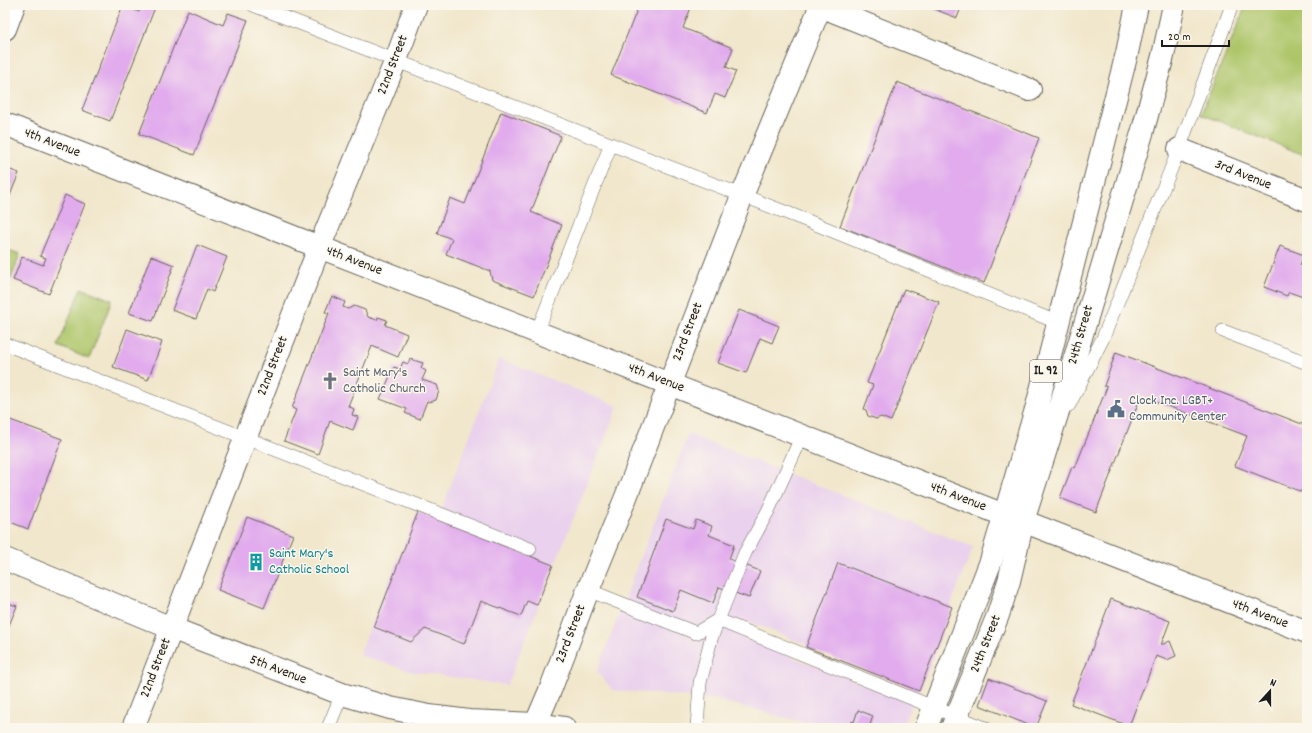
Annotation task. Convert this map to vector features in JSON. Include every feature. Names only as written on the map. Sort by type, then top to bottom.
[{"type":"main road","points":[[5,29],[14,5]]},
{"type":"main road","name":"22nd Street","points":[[133,728],[319,248],[396,60],[416,5]]},
{"type":"main road","points":[[820,5],[1030,90]]},
{"type":"main road","name":"23rd Street","points":[[534,726],[551,688],[588,590],[626,497],[742,196],[820,5]]},
{"type":"main road","name":"24th Street","points":[[955,722],[998,615],[1009,581],[1014,518],[1037,406],[1127,53],[1137,5]]},
{"type":"main road","name":"24th Street","points":[[930,718],[991,561],[1014,518],[1046,450],[1143,130],[1163,56],[1174,5]]},
{"type":"main road","name":"4th Avenue","points":[[5,124],[319,248],[1307,632]]},
{"type":"main road","name":"3rd Avenue","points":[[1179,149],[1307,200]]},
{"type":"main road","name":"5th Avenue","points":[[5,559],[171,628],[342,694],[390,708],[429,716],[469,721],[564,728]]},
{"type":"lane","points":[[253,5],[266,8],[808,221],[1059,323]]},
{"type":"lane","points":[[1046,450],[1103,338],[1179,149],[1232,5]]},
{"type":"lane","points":[[536,332],[611,144]]},
{"type":"lane","points":[[1222,331],[1307,363]]},
{"type":"lane","points":[[5,344],[530,549]]},
{"type":"lane","points":[[697,728],[700,683],[711,639],[745,552],[771,504],[802,436]]},
{"type":"lane","points":[[588,590],[696,633],[718,620]]},
{"type":"lane","points":[[718,620],[770,640],[930,718],[985,728]]},
{"type":"lane","points":[[328,728],[342,694]]},
{"type":"shaded area","points":[[499,359],[618,406],[507,685],[410,671],[359,655],[417,512],[438,519]]},
{"type":"shaded area","points":[[688,434],[973,547],[919,689],[745,620],[738,636],[912,703],[902,728],[816,728],[799,721],[713,699],[613,690],[597,672]]},
{"type":"green space","points":[[1246,5],[1307,5],[1307,156],[1201,114]]},
{"type":"green space","points":[[5,249],[20,254],[11,279],[5,277]]},
{"type":"green space","points":[[81,288],[112,300],[89,359],[58,346]]},
{"type":"building","points":[[123,5],[139,12],[142,5],[156,5],[110,121],[82,110]]},
{"type":"building","points":[[639,5],[692,5],[683,28],[733,48],[726,67],[736,71],[725,98],[715,94],[707,113],[611,75]]},
{"type":"building","points":[[924,5],[962,5],[957,18]]},
{"type":"building","points":[[188,10],[223,25],[228,13],[248,20],[194,155],[139,134]]},
{"type":"building","points":[[897,82],[1039,138],[984,283],[840,226]]},
{"type":"building","points":[[501,112],[561,136],[531,212],[562,225],[534,296],[492,280],[490,271],[446,254],[452,239],[437,233],[450,198],[465,204]]},
{"type":"building","points":[[5,168],[19,173],[5,208]]},
{"type":"building","points":[[65,195],[85,204],[49,294],[13,280],[22,257],[43,265],[46,258],[40,256]]},
{"type":"building","points":[[197,245],[227,257],[213,292],[207,289],[196,319],[172,310]]},
{"type":"building","points":[[1280,246],[1304,255],[1300,265],[1307,268],[1307,304],[1304,303],[1306,298],[1289,292],[1287,296],[1264,287]]},
{"type":"building","points":[[151,256],[174,265],[153,321],[129,313]]},
{"type":"building","points":[[904,289],[939,302],[891,421],[881,417],[876,419],[868,416],[866,410],[864,409],[873,385],[867,383]]},
{"type":"building","name":"Saint Mary's Catholic Church","points":[[332,296],[345,302],[343,307],[348,309],[354,306],[365,310],[368,317],[377,320],[378,317],[387,320],[385,325],[407,334],[398,357],[372,346],[348,406],[354,409],[352,415],[358,417],[353,430],[330,421],[318,454],[284,441],[296,410],[292,408],[329,313],[325,312]]},
{"type":"building","points":[[739,310],[779,326],[772,343],[760,338],[746,373],[718,363]]},
{"type":"building","points":[[127,329],[162,342],[148,380],[113,367]]},
{"type":"building","points":[[1116,352],[1307,426],[1307,494],[1235,466],[1247,436],[1141,396],[1096,512],[1060,498],[1072,467],[1075,468],[1107,387],[1104,386]]},
{"type":"building","points":[[410,359],[423,363],[421,368],[426,371],[422,380],[437,385],[439,391],[436,400],[429,402],[427,401],[420,419],[405,413],[407,409],[380,399],[394,367],[400,369],[403,362],[408,364]]},
{"type":"building","points":[[5,418],[62,439],[28,529],[5,520]]},
{"type":"building","points":[[418,512],[553,565],[537,605],[527,601],[521,616],[481,601],[464,644],[425,629],[411,642],[374,627]]},
{"type":"building","name":"Saint Mary's Catholic School","points":[[247,517],[293,535],[264,608],[218,590]]},
{"type":"building","points":[[666,519],[693,529],[696,520],[712,526],[709,535],[734,545],[729,559],[760,571],[749,598],[719,587],[713,603],[681,590],[673,611],[637,597]]},
{"type":"building","points":[[838,563],[952,607],[919,691],[806,647]]},
{"type":"building","points":[[1111,599],[1170,621],[1161,645],[1170,641],[1176,656],[1167,660],[1156,656],[1129,726],[1071,704]]},
{"type":"building","points":[[5,602],[17,606],[5,635]]},
{"type":"building","points":[[989,678],[1047,701],[1036,728],[979,705]]},
{"type":"building","points":[[858,710],[873,716],[870,725],[879,728],[850,728],[852,721],[854,722]]},
{"type":"place","name":"Saint Mary's Catholic Church","points":[[330,381]]},
{"type":"place","name":"Clock Inc. LGBT+ Community Center","points":[[1116,409]]},
{"type":"place","name":"Saint Mary's Catholic School","points":[[256,562]]}]
